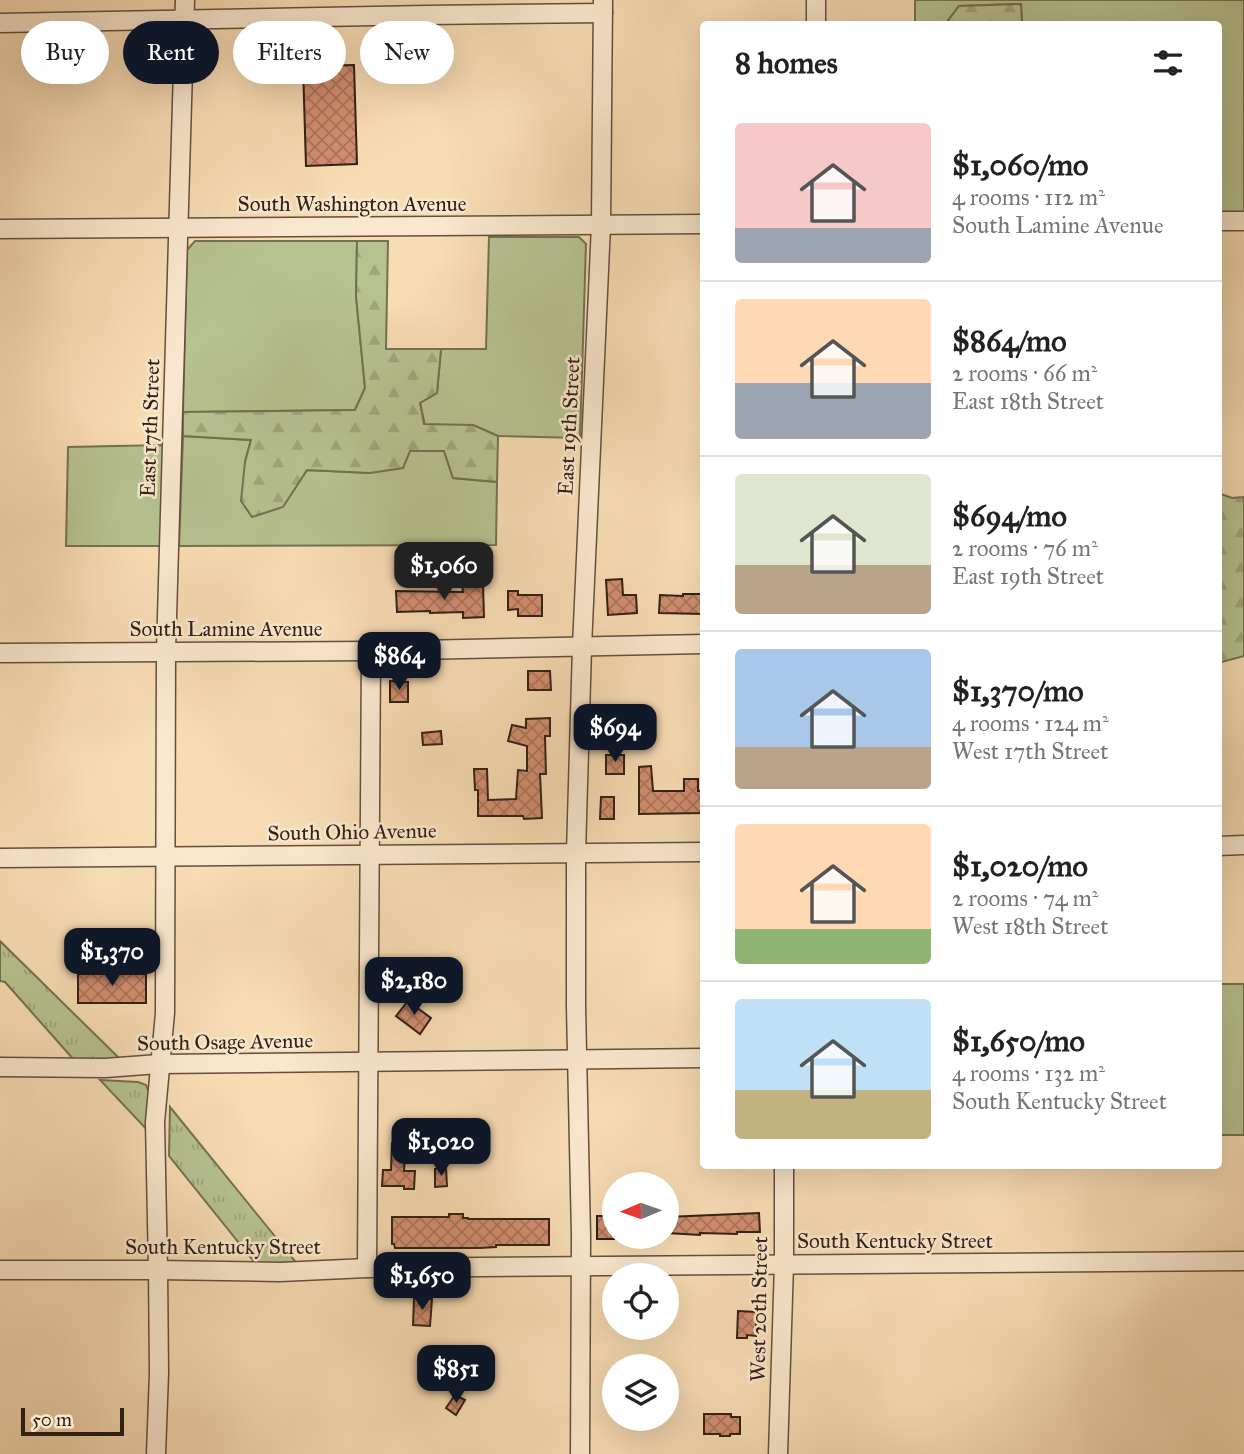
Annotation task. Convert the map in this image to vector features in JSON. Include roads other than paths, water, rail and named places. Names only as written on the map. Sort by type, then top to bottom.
[{"type":"street","name":"East 17th Street","points":[[156,1454],[159,1373],[155,1122],[165,1013],[166,651],[185,0]]},
{"type":"street","points":[[816,0],[816,21]]},
{"type":"street","points":[[0,23],[413,15],[603,7]]},
{"type":"street","name":"East 19th Street","points":[[580,1454],[576,853],[600,225],[603,7]]},
{"type":"street","points":[[1222,221],[1244,221]]},
{"type":"street","name":"South Washington Avenue","points":[[0,229],[700,224]]},
{"type":"street","name":"South Lamine Avenue","points":[[0,653],[371,651],[700,644]]},
{"type":"street","points":[[367,1268],[371,651]]},
{"type":"street","points":[[1222,846],[1244,845]]},
{"type":"street","name":"South Ohio Avenue","points":[[0,858],[700,852]]},
{"type":"street","name":"South Osage Avenue","points":[[0,1067],[105,1068],[159,1064],[700,1058]]},
{"type":"street","name":"West 20th Street","points":[[778,1454],[784,1169]]},
{"type":"street","name":"South Kentucky Street","points":[[0,1270],[279,1272],[367,1268],[1244,1261]]}]
